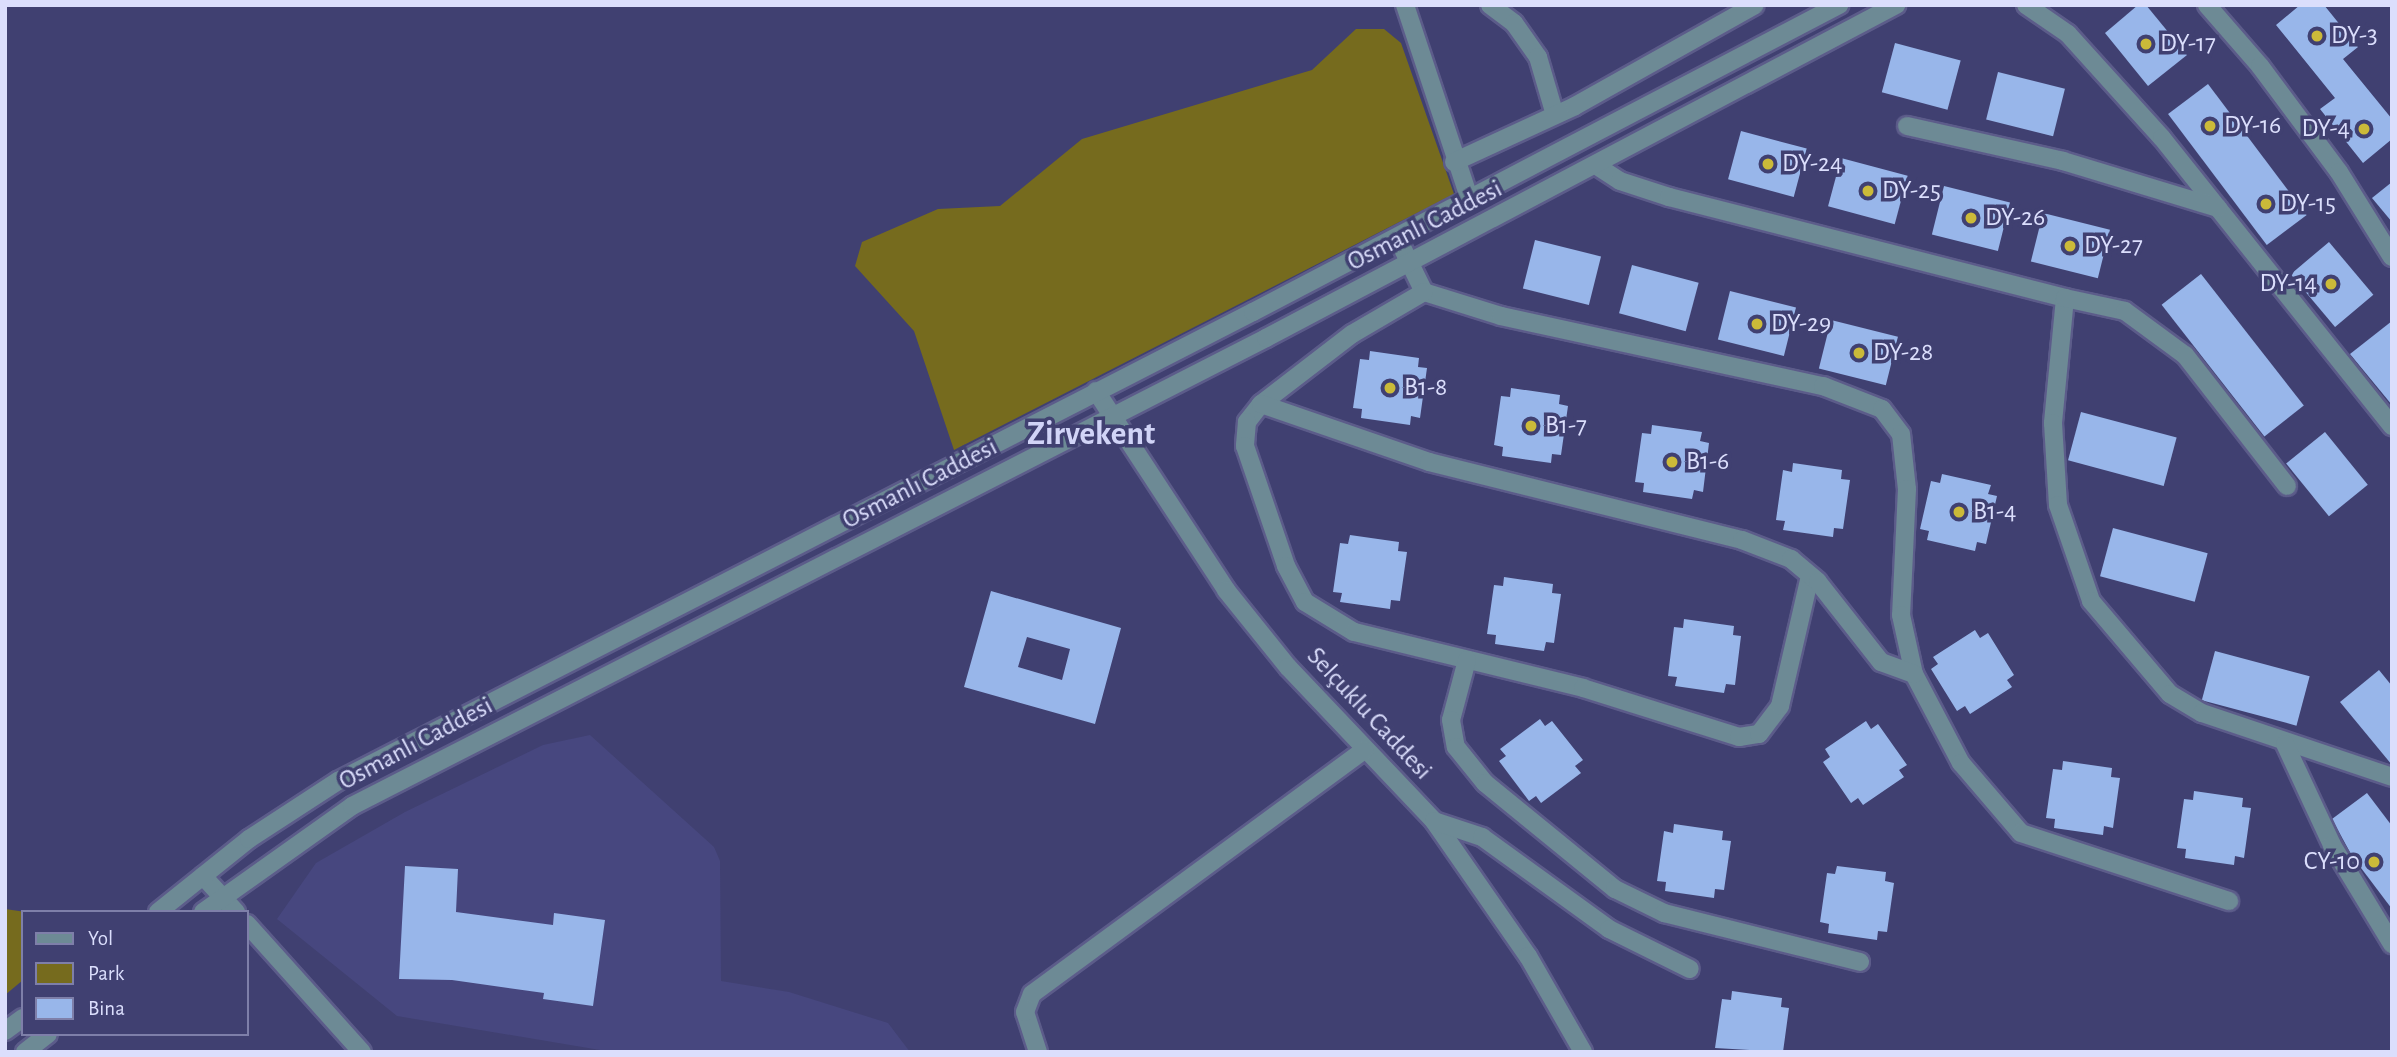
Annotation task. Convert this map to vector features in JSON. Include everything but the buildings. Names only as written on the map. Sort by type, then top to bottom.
[{"type":"street","points":[[1405,5],[1454,162],[1470,200]]},
{"type":"street","points":[[1490,5],[1514,23],[1538,57],[1556,115]]},
{"type":"street","points":[[1454,162],[1556,115],[1729,11],[1755,5]]},
{"type":"street","name":"Osmanlı Caddesi","points":[[161,910],[338,781],[1470,200],[1839,5]]},
{"type":"street","name":"Osmanlı Caddesi","points":[[206,910],[362,800],[1411,263],[1896,5]]},
{"type":"street","points":[[2026,5],[2068,34],[2218,208],[2392,426]]},
{"type":"street","points":[[2207,5],[2260,66],[2339,172],[2392,257]]},
{"type":"street","points":[[1907,126],[2063,162],[2218,208]]},
{"type":"street","points":[[1597,166],[1620,181],[1669,197],[2124,311],[2185,355],[2287,486]]},
{"type":"street","points":[[1397,237],[1424,292]]},
{"type":"street","points":[[1810,576],[1780,706],[1759,734],[1739,737],[1583,688],[1354,632],[1305,602],[1286,566],[1245,446],[1247,422],[1261,404],[1352,334],[1424,292],[1501,316],[1823,386],[1882,409],[1901,434],[1908,489],[1901,615],[1914,674],[1961,763],[2021,833],[2229,901]]},
{"type":"street","points":[[2065,298],[2053,424],[2058,505],[2091,601],[2170,694],[2202,713],[2285,744],[2392,778]]},
{"type":"street","name":"Selçuklu Caddesi","points":[[1096,391],[1226,590],[1364,750],[1434,821],[1528,956],[1583,1052]]},
{"type":"street","points":[[1261,404],[1429,462],[1742,540],[1791,559],[1810,576],[1881,662],[1914,674]]},
{"type":"street","points":[[1467,660],[1451,720],[1456,747],[1485,783],[1615,889],[1664,913],[1860,962]]},
{"type":"street","points":[[2285,744],[2332,845],[2392,944]]},
{"type":"street","points":[[1038,1052],[1025,1012],[1032,994],[1364,750]]},
{"type":"street","points":[[1434,821],[1482,837],[1609,929],[1690,969]]},
{"type":"street","points":[[204,876],[234,910]]},
{"type":"street","points":[[248,925],[362,1052]]},
{"type":"street","points":[[5,1031],[21,1019]]},
{"type":"street","points":[[25,1052],[45,1036]]},
{"type":"shaded area","points":[[590,735],[714,847],[720,861],[721,981],[789,992],[888,1023],[910,1052],[612,1052],[397,1016],[277,919],[316,863],[405,812],[543,745]]},
{"type":"green space","points":[[1356,29],[1384,29],[1401,43],[1454,194],[954,450],[914,331],[855,266],[862,242],[938,209],[1000,206],[1082,139],[1312,70]]},
{"type":"green space","points":[[5,909],[21,911],[21,982],[5,995]]},
{"type":"place","name":"DY-3","points":[[2317,36]]},
{"type":"place","name":"DY-17","points":[[2146,44]]},
{"type":"place","name":"DY-16","points":[[2210,126]]},
{"type":"place","name":"DY-4","points":[[2364,129]]},
{"type":"place","name":"DY-24","points":[[1768,164]]},
{"type":"place","name":"DY-25","points":[[1868,191]]},
{"type":"place","name":"DY-15","points":[[2266,204]]},
{"type":"place","name":"DY-26","points":[[1971,218]]},
{"type":"place","name":"DY-27","points":[[2070,246]]},
{"type":"place","name":"DY-14","points":[[2331,284]]},
{"type":"place","name":"DY-29","points":[[1757,324]]},
{"type":"place","name":"DY-28","points":[[1859,353]]},
{"type":"place","name":"B1-8","points":[[1390,388]]},
{"type":"place","name":"B1-7","points":[[1531,426]]},
{"type":"place","name":"B1-6","points":[[1672,462]]},
{"type":"place","name":"B1-4","points":[[1959,512]]},
{"type":"place","name":"CY-10","points":[[2374,862]]},
{"type":"district","name":"Zirvekent","points":[[1091,435]]}]
